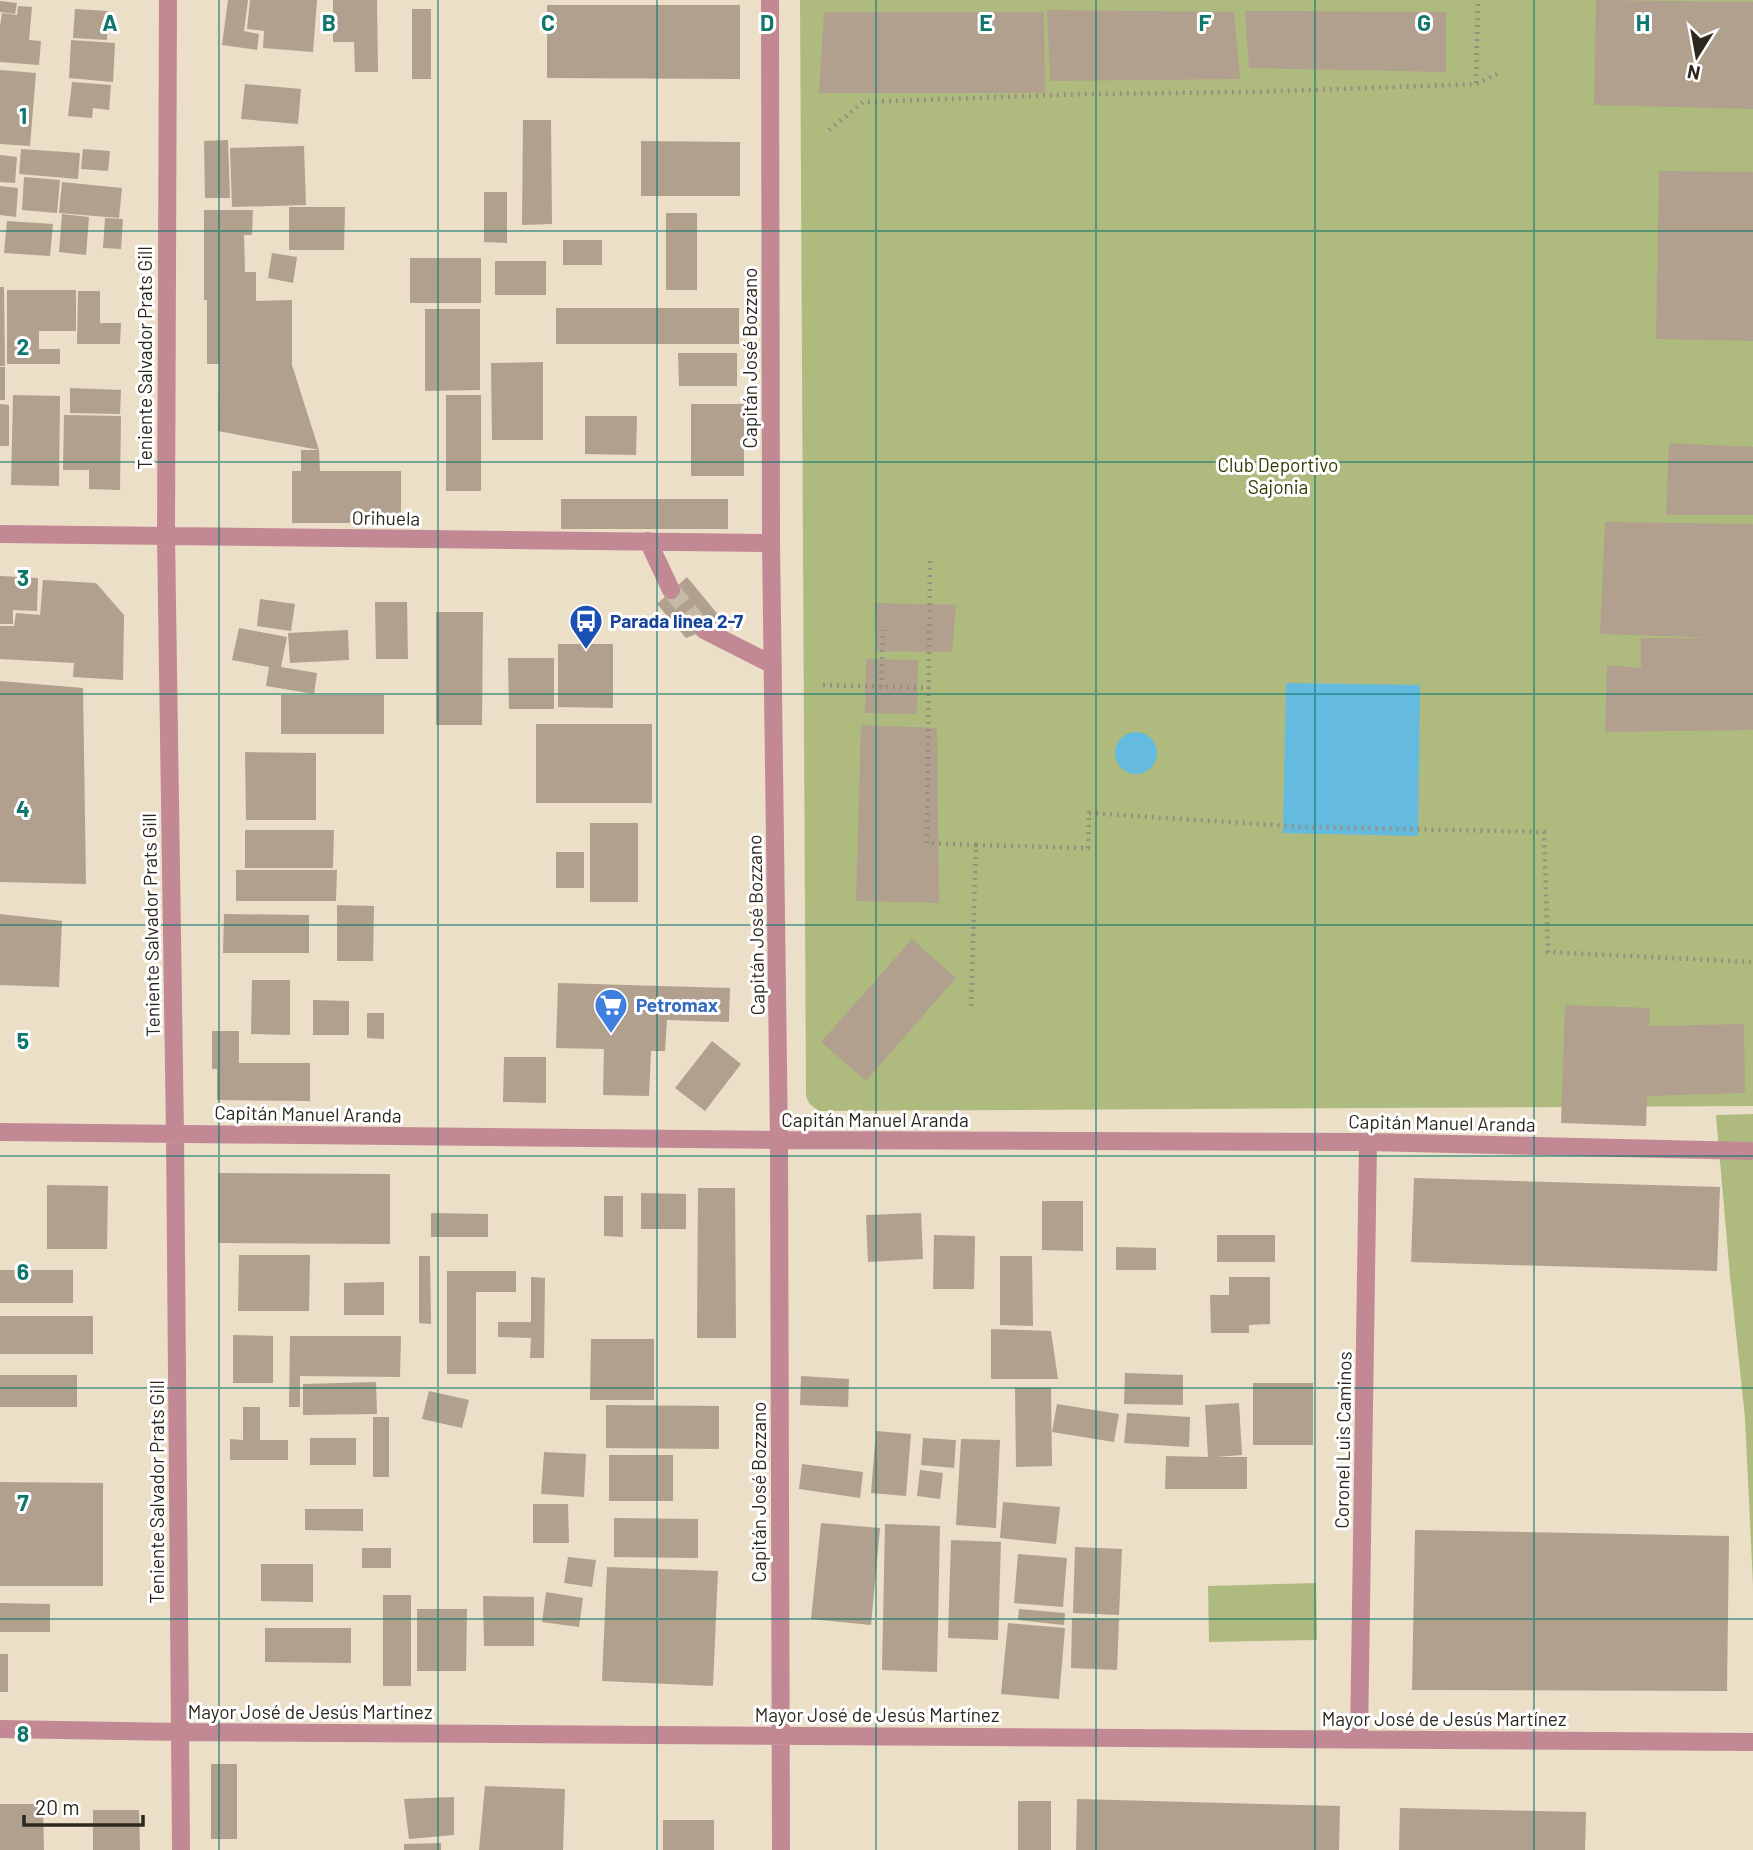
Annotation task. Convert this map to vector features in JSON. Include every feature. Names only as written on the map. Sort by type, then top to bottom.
[{"type":"street","name":"Teniente Salvador Prats Gill","points":[[168,0],[166,536],[175,1134],[181,1850]]},
{"type":"street","name":"Capitán José Bozzano","points":[[770,0],[771,543],[779,1140],[781,1850]]},
{"type":"street","name":"Orihuela","points":[[0,534],[771,543]]},
{"type":"street","points":[[648,541],[671,590]]},
{"type":"street","points":[[704,630],[773,665]]},
{"type":"street","name":"Capitán Manuel Aranda","points":[[0,1132],[779,1140],[1368,1142],[1750,1150]]},
{"type":"street","name":"Coronel Luis Caminos","points":[[1359,1739],[1368,1142]]},
{"type":"street","name":"Mayor José de Jesús Martínez","points":[[0,1728],[180,1732],[1753,1742]]},
{"type":"path","points":[[1476,84],[1478,0]]},
{"type":"path","points":[[829,130],[863,102],[1476,84],[1497,74]]},
{"type":"path","points":[[930,561],[927,843],[1088,848],[1089,813],[1306,827],[1544,832],[1548,952],[1753,961]]},
{"type":"path","points":[[881,687],[883,630]]},
{"type":"path","points":[[823,685],[929,688]]},
{"type":"path","points":[[971,1008],[976,845]]},
{"type":"green space","name":"Club Deportivo Sajonia","points":[[800,0],[1753,0],[1753,1106],[820,1111],[811,1105],[806,1095]]},
{"type":"green space","points":[[1753,1114],[1753,1585],[1745,1418],[1716,1115]]},
{"type":"green space","points":[[1316,1583],[1317,1640],[1209,1642],[1208,1586]]},
{"type":"water","points":[[1286,683],[1420,685],[1418,836],[1283,833]]},
{"type":"water","points":[[1136,732],[1151,738],[1157,753],[1151,768],[1136,774],[1121,768],[1115,753],[1121,738]]},
{"type":"building","points":[[228,0],[248,0],[244,31],[259,34],[257,50],[222,45]]},
{"type":"building","points":[[250,0],[317,0],[313,52],[263,48],[264,31],[247,29]]},
{"type":"building","points":[[333,0],[377,0],[378,72],[355,72],[354,42],[333,42]]},
{"type":"building","points":[[1596,0],[1753,2],[1753,109],[1594,105]]},
{"type":"building","points":[[0,1],[17,3],[15,14],[0,12]]},
{"type":"building","points":[[547,5],[740,5],[740,79],[547,78]]},
{"type":"building","points":[[18,6],[32,7],[29,40],[41,41],[39,65],[0,62],[2,13],[17,15]]},
{"type":"building","points":[[75,9],[108,11],[107,40],[73,38]]},
{"type":"building","points":[[412,9],[431,9],[431,79],[412,79]]},
{"type":"building","points":[[1047,10],[1234,12],[1240,79],[1050,81]]},
{"type":"building","points":[[1245,11],[1446,12],[1446,72],[1249,68]]},
{"type":"building","points":[[824,12],[1044,12],[1045,93],[819,93]]},
{"type":"building","points":[[71,40],[115,43],[113,82],[69,78]]},
{"type":"building","points":[[0,70],[36,73],[30,146],[0,144]]},
{"type":"building","points":[[72,82],[111,85],[109,110],[93,108],[92,118],[68,116]]},
{"type":"building","points":[[245,84],[301,89],[298,124],[241,119]]},
{"type":"building","points":[[523,120],[551,120],[552,224],[522,225]]},
{"type":"building","points":[[228,140],[230,198],[205,198],[204,141]]},
{"type":"building","points":[[641,141],[740,142],[740,196],[641,196]]},
{"type":"building","points":[[304,146],[306,205],[232,207],[230,148]]},
{"type":"building","points":[[21,149],[80,153],[78,179],[19,174]]},
{"type":"building","points":[[83,149],[110,151],[108,171],[81,169]]},
{"type":"building","points":[[0,155],[17,157],[15,183],[0,182]]},
{"type":"building","points":[[1659,171],[1753,172],[1753,341],[1656,339]]},
{"type":"building","points":[[24,177],[60,180],[57,213],[22,210]]},
{"type":"building","points":[[62,182],[122,188],[119,218],[59,213]]},
{"type":"building","points":[[0,186],[18,188],[16,217],[0,215]]},
{"type":"building","points":[[484,192],[507,192],[507,243],[484,242]]},
{"type":"building","points":[[289,207],[345,207],[344,250],[289,250]]},
{"type":"building","points":[[204,210],[253,210],[252,235],[244,235],[245,272],[256,272],[256,301],[292,300],[292,365],[319,450],[218,431],[219,364],[207,364]]},
{"type":"building","points":[[666,213],[697,213],[697,290],[666,290]]},
{"type":"building","points":[[62,214],[89,217],[86,255],[59,252]]},
{"type":"building","points":[[105,218],[123,219],[121,249],[103,248]]},
{"type":"building","points":[[7,221],[53,224],[50,256],[4,253]]},
{"type":"building","points":[[563,240],[602,240],[602,265],[563,265]]},
{"type":"building","points":[[272,253],[297,257],[293,283],[268,278]]},
{"type":"building","points":[[410,258],[481,258],[481,303],[410,303]]},
{"type":"building","points":[[495,261],[546,261],[546,295],[495,295]]},
{"type":"building","points":[[0,287],[4,287],[5,366],[0,366]]},
{"type":"building","points":[[7,290],[76,290],[76,331],[39,331],[39,349],[60,349],[60,364],[7,364]]},
{"type":"building","points":[[78,291],[100,291],[100,323],[121,323],[120,344],[77,344]]},
{"type":"building","points":[[556,308],[739,308],[739,344],[556,344]]},
{"type":"building","points":[[425,309],[480,309],[480,390],[425,391]]},
{"type":"building","points":[[678,353],[737,353],[737,386],[679,386]]},
{"type":"building","points":[[543,362],[543,440],[492,440],[491,363]]},
{"type":"building","points":[[0,367],[5,367],[5,400],[0,400]]},
{"type":"building","points":[[70,388],[121,390],[120,414],[70,413]]},
{"type":"building","points":[[13,395],[60,396],[59,486],[11,485]]},
{"type":"building","points":[[446,395],[481,395],[481,491],[446,491]]},
{"type":"building","points":[[0,404],[9,405],[9,446],[0,446]]},
{"type":"building","points":[[691,404],[744,404],[744,476],[691,476]]},
{"type":"building","points":[[64,415],[121,416],[120,490],[89,489],[89,470],[63,470]]},
{"type":"building","points":[[585,416],[637,416],[636,455],[585,454]]},
{"type":"building","points":[[1669,443],[1753,447],[1753,515],[1666,515]]},
{"type":"building","points":[[301,450],[319,450],[320,471],[401,471],[401,523],[292,523],[292,471],[301,471]]},
{"type":"building","points":[[561,499],[728,499],[728,529],[561,529]]},
{"type":"building","points":[[1605,522],[1753,524],[1753,730],[1605,732],[1607,665],[1641,668],[1641,638],[1719,638],[1600,634]]},
{"type":"building","points":[[0,576],[38,578],[37,611],[13,610],[13,624],[0,624]]},
{"type":"building","points":[[687,577],[725,623],[686,638],[657,604]]},
{"type":"building","points":[[43,580],[96,583],[124,615],[123,680],[73,677],[74,663],[0,659],[0,626],[14,626],[16,613],[40,615]]},
{"type":"building","points":[[260,599],[295,604],[291,631],[257,626]]},
{"type":"building","points":[[375,602],[407,602],[408,659],[376,659]]},
{"type":"building","points":[[875,603],[956,605],[952,652],[876,651]]},
{"type":"building","points":[[436,612],[483,612],[482,725],[436,725]]},
{"type":"building","points":[[239,628],[287,637],[281,667],[317,673],[314,694],[266,686],[269,667],[232,660]]},
{"type":"building","points":[[348,630],[349,660],[290,663],[288,633]]},
{"type":"building","points":[[558,644],[613,644],[613,708],[558,707]]},
{"type":"building","points":[[508,658],[554,658],[554,709],[509,709]]},
{"type":"building","points":[[866,659],[918,660],[917,714],[865,713]]},
{"type":"building","points":[[0,681],[83,688],[86,884],[0,882]]},
{"type":"building","points":[[281,695],[384,695],[384,734],[281,734]]},
{"type":"building","points":[[536,724],[652,724],[652,803],[536,803]]},
{"type":"building","points":[[861,725],[937,728],[939,903],[856,901]]},
{"type":"building","points":[[245,752],[316,753],[316,820],[246,820]]},
{"type":"building","points":[[590,823],[638,823],[638,902],[590,902]]},
{"type":"building","points":[[245,830],[334,830],[333,868],[245,868]]},
{"type":"building","points":[[556,852],[584,852],[584,888],[556,888]]},
{"type":"building","points":[[236,870],[337,870],[336,901],[236,901]]},
{"type":"building","points":[[337,905],[374,906],[373,961],[337,961]]},
{"type":"building","points":[[0,914],[62,921],[59,987],[0,985]]},
{"type":"building","points":[[224,914],[309,915],[309,953],[223,953]]},
{"type":"building","points":[[912,939],[956,978],[866,1081],[821,1042]]},
{"type":"building","points":[[252,980],[290,980],[290,1035],[251,1034]]},
{"type":"building","name":"Petromax","points":[[558,983],[730,988],[729,1022],[667,1020],[665,1051],[651,1051],[649,1096],[603,1095],[604,1049],[556,1048]]},
{"type":"building","points":[[313,1000],[349,1001],[349,1035],[313,1035]]},
{"type":"building","points":[[1565,1005],[1650,1008],[1649,1026],[1744,1024],[1745,1093],[1647,1096],[1646,1126],[1561,1123]]},
{"type":"building","points":[[367,1013],[384,1013],[384,1039],[367,1038]]},
{"type":"building","points":[[212,1031],[239,1031],[239,1063],[310,1063],[310,1101],[217,1100],[217,1069],[212,1069]]},
{"type":"building","name":"Petromax","points":[[712,1041],[741,1064],[705,1111],[675,1088]]},
{"type":"building","points":[[504,1057],[546,1057],[546,1103],[503,1102]]},
{"type":"building","points":[[218,1173],[390,1174],[390,1244],[218,1243]]},
{"type":"building","points":[[1414,1178],[1720,1187],[1717,1271],[1411,1262]]},
{"type":"building","points":[[47,1185],[108,1186],[107,1249],[47,1249]]},
{"type":"building","points":[[698,1188],[735,1188],[736,1338],[697,1338]]},
{"type":"building","points":[[641,1193],[686,1194],[686,1229],[641,1229]]},
{"type":"building","points":[[604,1196],[623,1196],[623,1237],[604,1236]]},
{"type":"building","points":[[1042,1201],[1083,1201],[1083,1251],[1042,1250]]},
{"type":"building","points":[[431,1213],[488,1214],[488,1237],[431,1237]]},
{"type":"building","points":[[921,1213],[923,1259],[868,1262],[866,1215]]},
{"type":"building","points":[[934,1235],[975,1236],[974,1289],[933,1289]]},
{"type":"building","points":[[1217,1235],[1275,1235],[1275,1262],[1217,1262]]},
{"type":"building","points":[[1116,1247],[1156,1248],[1156,1270],[1116,1270]]},
{"type":"building","points":[[239,1255],[310,1255],[309,1311],[238,1311]]},
{"type":"building","points":[[419,1256],[430,1256],[431,1324],[419,1323]]},
{"type":"building","points":[[1000,1256],[1032,1256],[1033,1326],[1000,1325]]},
{"type":"building","points":[[0,1270],[73,1270],[73,1303],[0,1303]]},
{"type":"building","points":[[447,1271],[516,1271],[516,1292],[476,1292],[476,1374],[447,1374]]},
{"type":"building","points":[[531,1277],[545,1278],[544,1358],[530,1358],[531,1338],[498,1337],[498,1322],[531,1322]]},
{"type":"building","points":[[1229,1277],[1270,1277],[1270,1324],[1249,1325],[1249,1333],[1211,1333],[1210,1295],[1229,1295]]},
{"type":"building","points":[[384,1282],[384,1315],[344,1315],[344,1283]]},
{"type":"building","points":[[0,1316],[93,1316],[93,1354],[0,1354]]},
{"type":"building","points":[[991,1329],[1051,1331],[1058,1379],[991,1379]]},
{"type":"building","points":[[233,1335],[273,1336],[273,1383],[233,1383]]},
{"type":"building","points":[[290,1336],[401,1336],[400,1377],[300,1376],[300,1407],[289,1407]]},
{"type":"building","points":[[591,1339],[654,1339],[654,1400],[590,1400]]},
{"type":"building","points":[[1125,1373],[1183,1375],[1183,1405],[1124,1404]]},
{"type":"building","points":[[0,1375],[77,1375],[77,1407],[0,1407]]},
{"type":"building","points":[[801,1376],[849,1379],[848,1407],[800,1405]]},
{"type":"building","points":[[376,1382],[377,1414],[303,1415],[303,1384]]},
{"type":"building","points":[[1253,1383],[1313,1383],[1313,1445],[1253,1445]]},
{"type":"building","points":[[1015,1388],[1051,1388],[1052,1466],[1016,1467]]},
{"type":"building","points":[[429,1391],[469,1400],[462,1428],[422,1419]]},
{"type":"building","points":[[1239,1403],[1242,1455],[1216,1457],[1247,1457],[1247,1489],[1165,1489],[1166,1456],[1208,1457],[1205,1405]]},
{"type":"building","points":[[1057,1404],[1119,1414],[1114,1442],[1052,1432]]},
{"type":"building","points":[[606,1405],[719,1406],[719,1449],[606,1448]]},
{"type":"building","points":[[243,1407],[260,1407],[260,1440],[288,1440],[288,1460],[230,1460],[230,1439],[243,1440]]},
{"type":"building","points":[[1127,1413],[1190,1417],[1189,1447],[1124,1443]]},
{"type":"building","points":[[373,1417],[389,1417],[389,1477],[373,1477]]},
{"type":"building","points":[[876,1431],[911,1434],[906,1496],[871,1493]]},
{"type":"building","points":[[310,1438],[356,1438],[356,1465],[310,1465]]},
{"type":"building","points":[[923,1438],[956,1440],[954,1468],[921,1465]]},
{"type":"building","points":[[961,1439],[1000,1440],[996,1528],[956,1525]]},
{"type":"building","points":[[544,1452],[586,1454],[584,1497],[541,1494]]},
{"type":"building","points":[[609,1455],[673,1455],[673,1501],[609,1501]]},
{"type":"building","points":[[802,1464],[863,1472],[860,1498],[799,1489]]},
{"type":"building","points":[[920,1470],[943,1473],[940,1499],[917,1496]]},
{"type":"building","points":[[0,1482],[103,1483],[103,1586],[0,1586]]},
{"type":"building","points":[[1003,1502],[1060,1507],[1056,1544],[1000,1538]]},
{"type":"building","points":[[533,1504],[568,1504],[569,1543],[533,1543]]},
{"type":"building","points":[[305,1509],[363,1509],[363,1531],[305,1530]]},
{"type":"building","points":[[614,1518],[698,1519],[698,1558],[614,1557]]},
{"type":"building","points":[[821,1523],[880,1528],[871,1625],[811,1619]]},
{"type":"building","points":[[885,1524],[940,1526],[937,1672],[882,1670]]},
{"type":"building","points":[[1415,1530],[1729,1536],[1727,1691],[1412,1690]]},
{"type":"building","points":[[951,1540],[1001,1542],[998,1640],[948,1638]]},
{"type":"building","points":[[1075,1547],[1122,1549],[1119,1615],[1073,1613]]},
{"type":"building","points":[[362,1548],[391,1548],[391,1568],[362,1568]]},
{"type":"building","points":[[1018,1554],[1067,1558],[1063,1607],[1014,1603]]},
{"type":"building","points":[[568,1557],[596,1560],[592,1587],[564,1583]]},
{"type":"building","points":[[261,1564],[313,1564],[313,1602],[261,1601]]},
{"type":"building","points":[[607,1567],[718,1571],[713,1686],[602,1681]]},
{"type":"building","points":[[546,1592],[583,1598],[579,1627],[542,1622]]},
{"type":"building","points":[[383,1595],[411,1595],[411,1686],[383,1686]]},
{"type":"building","points":[[483,1596],[534,1597],[534,1646],[484,1646]]},
{"type":"building","points":[[0,1603],[50,1604],[50,1632],[0,1632]]},
{"type":"building","points":[[417,1609],[467,1609],[466,1671],[417,1671]]},
{"type":"building","points":[[1019,1609],[1065,1613],[1064,1625],[1018,1620]]},
{"type":"building","points":[[1072,1618],[1119,1619],[1117,1670],[1071,1668]]},
{"type":"building","points":[[1008,1623],[1065,1628],[1059,1699],[1001,1694]]},
{"type":"building","points":[[265,1628],[351,1628],[351,1663],[265,1662]]},
{"type":"building","points":[[0,1654],[8,1654],[8,1692],[0,1692]]},
{"type":"building","points":[[211,1764],[237,1764],[237,1839],[211,1839]]},
{"type":"building","points":[[485,1786],[565,1789],[563,1850],[479,1850]]},
{"type":"building","points":[[454,1797],[454,1835],[409,1839],[404,1799]]},
{"type":"building","points":[[1077,1799],[1340,1806],[1339,1850],[1076,1850]]},
{"type":"building","points":[[1018,1801],[1051,1801],[1051,1850],[1018,1850]]},
{"type":"building","points":[[0,1804],[43,1804],[44,1850],[0,1850]]},
{"type":"building","points":[[1400,1808],[1586,1812],[1585,1850],[1399,1850]]},
{"type":"building","points":[[93,1810],[139,1810],[140,1850],[93,1850]]},
{"type":"building","points":[[663,1820],[714,1820],[714,1850],[663,1850]]},
{"type":"building","points":[[441,1843],[441,1850],[404,1850],[404,1844]]},
{"type":"tunnel","points":[[671,590],[704,630]]},
{"type":"place","name":"Parada linea 2-7","points":[[586,651]]},
{"type":"place","name":"Petromax","points":[[611,1035]]}]
